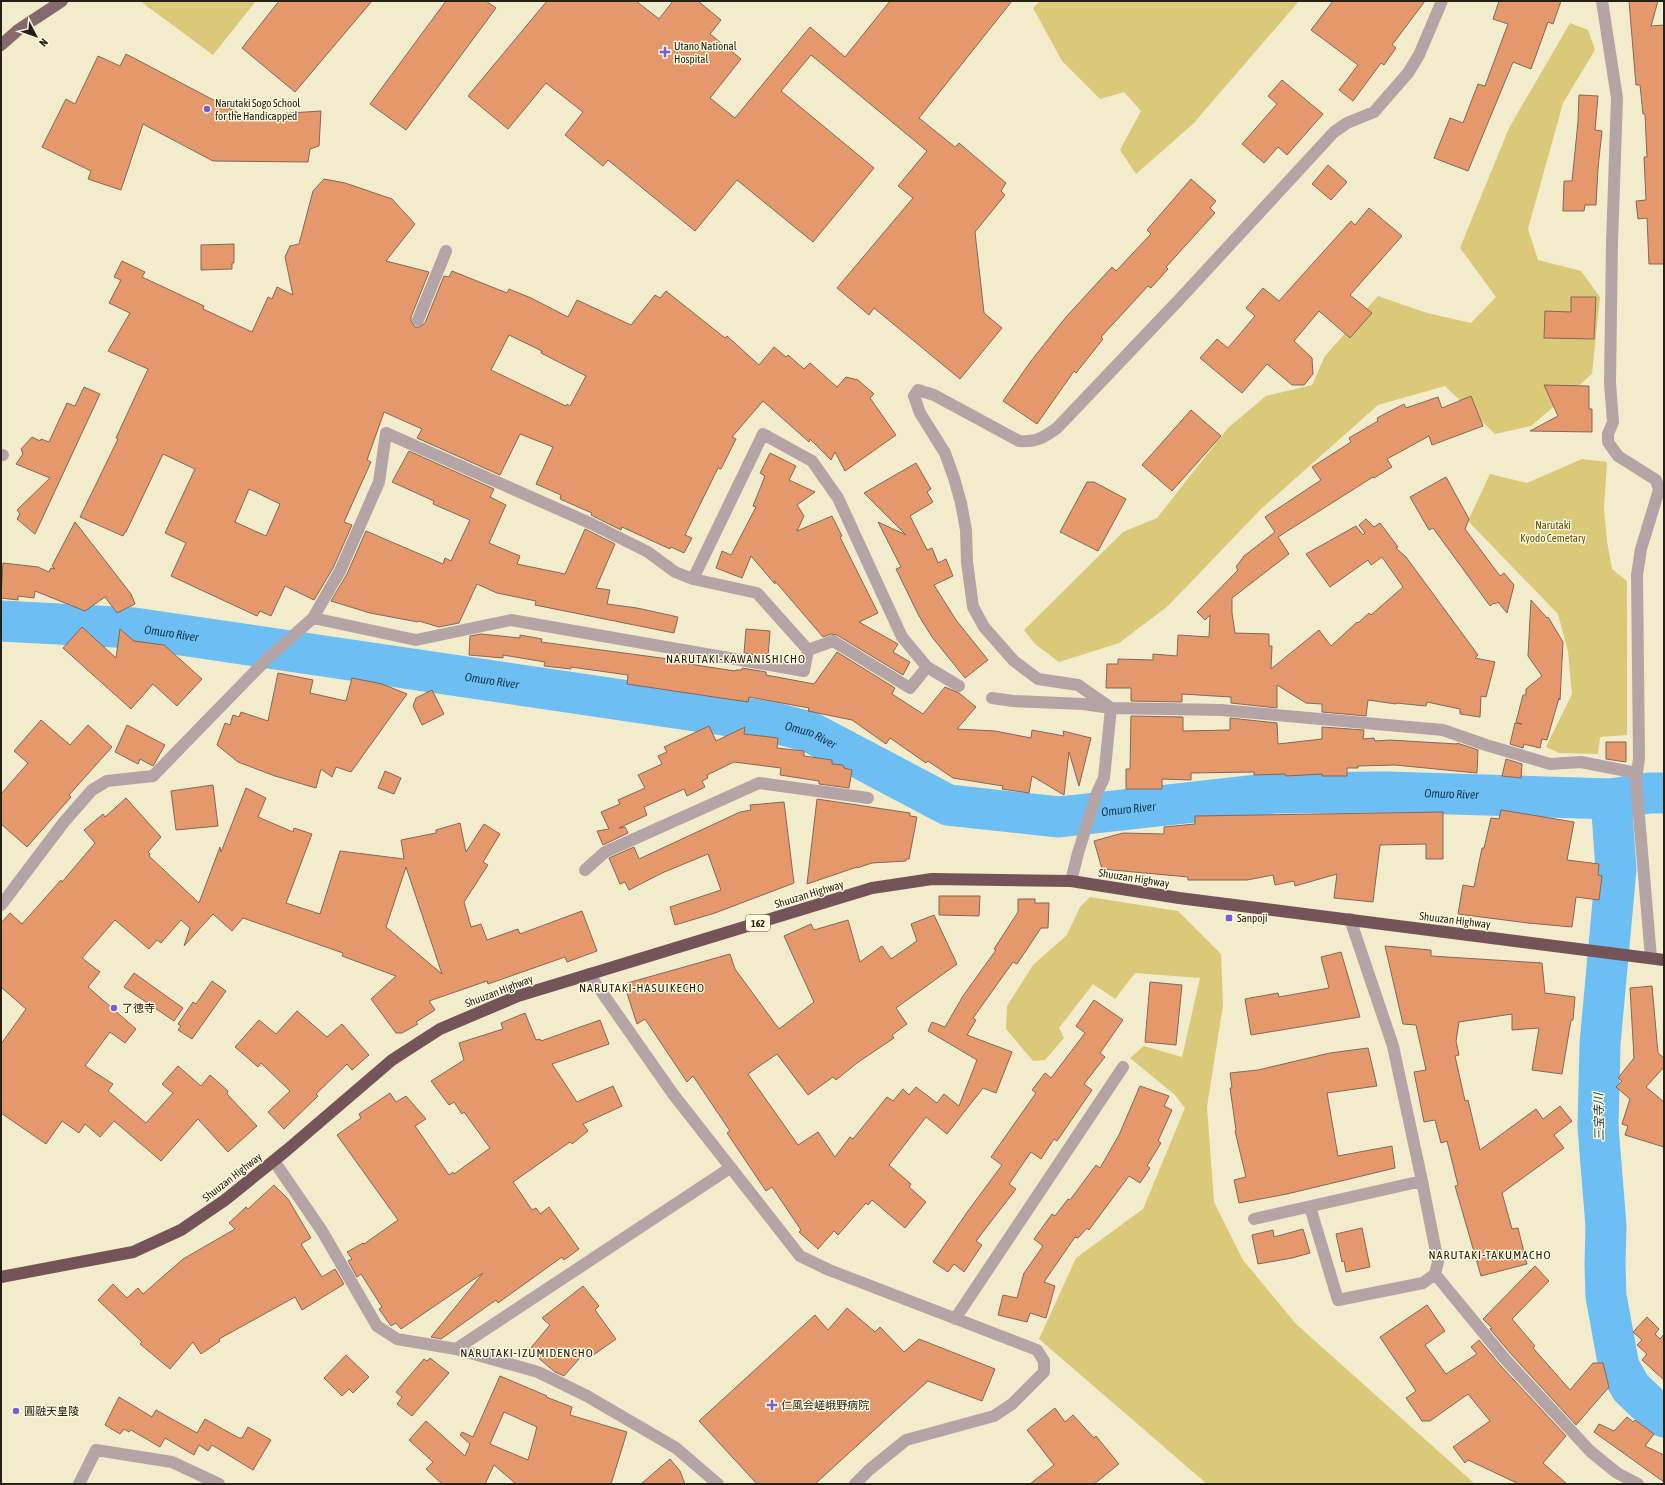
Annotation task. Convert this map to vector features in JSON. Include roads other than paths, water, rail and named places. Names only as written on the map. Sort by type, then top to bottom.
[{"type":"highway","name":"Shuuzan Highway","points":[[1,1277],[133,1252],[181,1230],[225,1200],[274,1161],[392,1060],[440,1029],[518,996],[872,888],[932,879],[1071,881],[1179,898],[1664,960]]},
{"type":"main road","points":[[1,45],[18,30],[62,1]]},
{"type":"street","points":[[1111,708],[1078,685],[1038,679],[1014,661],[984,627],[973,607],[967,562],[966,530],[954,478],[945,453],[920,413],[914,396],[918,390],[934,395],[1019,441],[1034,442],[1057,428],[1177,302],[1334,132],[1347,123],[1374,112],[1408,73],[1419,54],[1442,1]]},
{"type":"street","points":[[1602,1],[1617,98],[1610,383],[1613,422],[1608,434],[1608,442],[1618,456],[1656,480],[1660,490],[1641,549],[1637,575],[1639,758],[1636,777],[1651,958]]},
{"type":"street","points":[[418,320],[446,251]]},
{"type":"street","points":[[1,905],[64,822],[92,790],[107,781],[153,776],[266,660],[313,618],[340,571],[379,482],[386,433],[592,524],[648,552],[675,572],[693,579],[757,593],[808,650]]},
{"type":"street","points":[[693,579],[763,434],[812,461],[838,498],[902,637],[927,667],[959,686]]},
{"type":"street","points":[[313,618],[416,640],[511,620],[804,671],[808,650]]},
{"type":"street","points":[[808,650],[833,642],[910,688],[927,667]]},
{"type":"street","points":[[992,698],[1013,701],[1083,704],[1111,708],[1221,710],[1443,730],[1486,745],[1550,764],[1581,762],[1636,777]]},
{"type":"street","points":[[1071,881],[1078,853],[1097,793],[1104,778],[1111,708]]},
{"type":"street","points":[[585,870],[604,852],[759,783],[868,798]]},
{"type":"street","points":[[1310,1207],[1338,1300],[1423,1283],[1435,1274],[1438,1262],[1393,1046],[1350,919]]},
{"type":"street","points":[[589,974],[673,1094],[800,1256],[829,1270],[1037,1350],[1044,1360],[1044,1372],[1012,1404],[994,1416],[906,1440],[869,1470],[855,1484]]},
{"type":"street","points":[[955,1318],[1123,1067]]},
{"type":"street","points":[[274,1161],[322,1231],[377,1326],[397,1339],[456,1349],[538,1372],[587,1396],[676,1448],[718,1484]]},
{"type":"street","points":[[456,1349],[730,1168]]},
{"type":"street","points":[[1254,1219],[1422,1181]]},
{"type":"street","points":[[1435,1274],[1466,1314],[1505,1359],[1585,1446],[1617,1473],[1638,1484]]},
{"type":"street","points":[[79,1484],[96,1450],[172,1462],[219,1484]]},
{"type":"waterway","name":"Omuro River","points":[[1,621],[134,628],[771,722],[810,732],[948,805],[1059,817],[1275,793],[1387,792],[1611,799],[1650,793],[1664,793]]},
{"type":"waterway","name":"三宝寺川","points":[[1611,799],[1616,869],[1600,1044],[1598,1127],[1606,1226],[1606,1296],[1619,1367],[1631,1388],[1664,1417]]},
{"type":"place","name":"Utano National Hospital","points":[[665,52]]},
{"type":"place","name":"Narutaki Sogo School for the Handicapped","points":[[207,109]]},
{"type":"place","name":"Sanpoji","points":[[1229,918]]},
{"type":"place","name":"了徳寺","points":[[114,1008]]},
{"type":"place","name":"仁風会嵯峨野病院","points":[[772,1405]]},
{"type":"place","name":"圓融天皇陵","points":[[16,1411]]},
{"type":"district","name":"NARUTAKI-KAWANISHICHO","points":[[736,659]]},
{"type":"district","name":"NARUTAKI-HASUIKECHO","points":[[642,988]]},
{"type":"district","name":"NARUTAKI-TAKUMACHO","points":[[1490,1255]]},
{"type":"district","name":"NARUTAKI-IZUMIDENCHO","points":[[527,1353]]},
{"type":"park label","name":"Narutaki Kyodo Cemetary","points":[[1553,531]]}]
